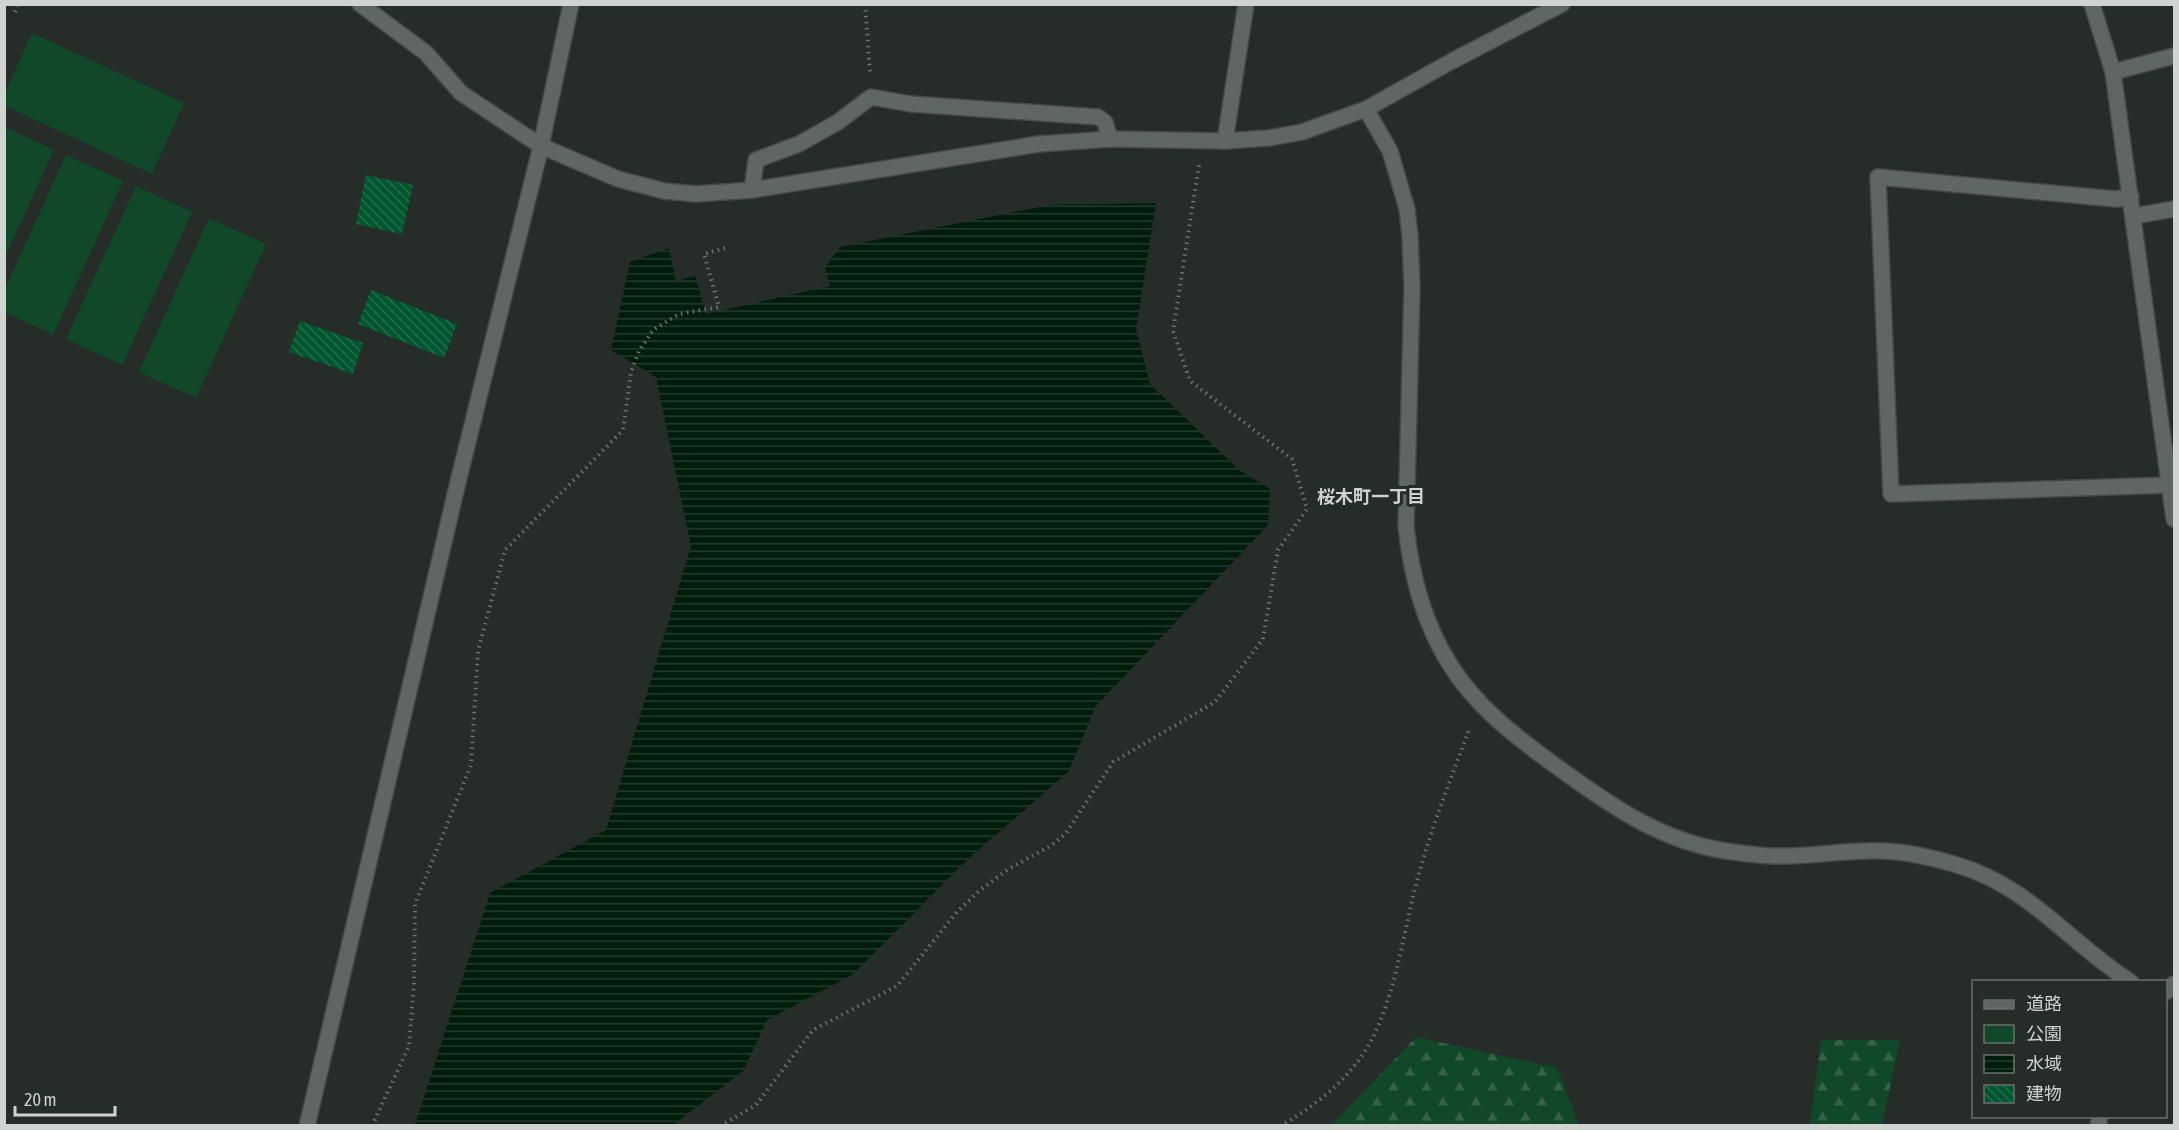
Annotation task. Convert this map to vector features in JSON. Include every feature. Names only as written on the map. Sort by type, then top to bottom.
[{"type":"street","points":[[360,4],[426,53],[461,93],[541,146],[618,179],[664,191],[696,194],[752,190],[1039,144],[1110,140],[1225,141],[1269,138],[1302,132],[1366,109],[1562,4]]},
{"type":"street","points":[[307,1125],[458,482],[541,146],[571,4]]},
{"type":"street","points":[[1225,141],[1246,4]]},
{"type":"street","points":[[2092,4],[2113,72],[2175,519]]},
{"type":"street","points":[[2113,72],[2175,56]]},
{"type":"street","points":[[752,190],[756,160],[799,144],[838,122],[871,97],[911,104],[1098,117],[1106,122],[1110,140]]},
{"type":"street","points":[[1366,109],[1390,151],[1407,209],[1410,236],[1412,287],[1406,526],[1409,556],[1421,602],[1440,648],[1465,685],[1483,706],[1526,745],[1609,805],[1673,838],[1750,854],[1778,856],[1834,851],[1884,851],[1909,854],[1959,866],[1981,873],[2021,895],[2041,909],[2102,962],[2129,980]]},
{"type":"street","points":[[2131,197],[2116,199],[1878,177],[1891,494],[2170,485]]},
{"type":"street","points":[[2134,216],[2175,209]]},
{"type":"path","points":[[15,12],[18,4]]},
{"type":"path","points":[[865,4],[871,97]]},
{"type":"path","points":[[720,1125],[756,1105],[813,1030],[897,986],[957,912],[979,891],[1007,870],[1052,845],[1066,833],[1113,762],[1215,702],[1263,639],[1278,550],[1307,509],[1292,459],[1190,381],[1173,331],[1203,140]]},
{"type":"path","points":[[372,1125],[409,1046],[414,984],[415,904],[471,765],[477,651],[505,550],[623,430],[631,372],[639,351],[653,330],[679,314],[719,307],[704,254],[729,247]]},
{"type":"path","points":[[1280,1125],[1303,1112],[1338,1083],[1371,1041],[1389,995],[1423,860],[1474,715],[1483,706]]},
{"type":"green space","points":[[32,33],[184,103],[152,174],[5,106],[5,93]]},
{"type":"green space","points":[[5,127],[54,150],[5,257]]},
{"type":"green space","points":[[66,155],[123,181],[53,335],[5,312],[5,289]]},
{"type":"green space","points":[[136,186],[192,212],[122,365],[66,339]]},
{"type":"green space","points":[[209,218],[266,244],[196,398],[139,372]]},
{"type":"green space","points":[[1416,1037],[1557,1068],[1579,1125],[1332,1125]]},
{"type":"green space","points":[[1821,1040],[1900,1040],[1882,1125],[1810,1125]]},
{"type":"water","points":[[1156,203],[1136,329],[1150,384],[1239,470],[1270,489],[1268,525],[1095,707],[1069,771],[968,859],[852,975],[767,1020],[743,1071],[673,1125],[415,1125],[490,893],[606,830],[691,546],[656,377],[611,350],[630,262],[669,248],[676,281],[695,276],[706,314],[830,286],[825,268],[840,247],[1049,205]]},
{"type":"building","points":[[366,175],[413,185],[402,234],[356,224]]},
{"type":"building","points":[[371,290],[457,324],[444,358],[358,324]]},
{"type":"building","points":[[300,321],[363,343],[353,374],[289,352]]},
{"type":"district","name":"桜木町一丁目","points":[[1371,497]]}]
